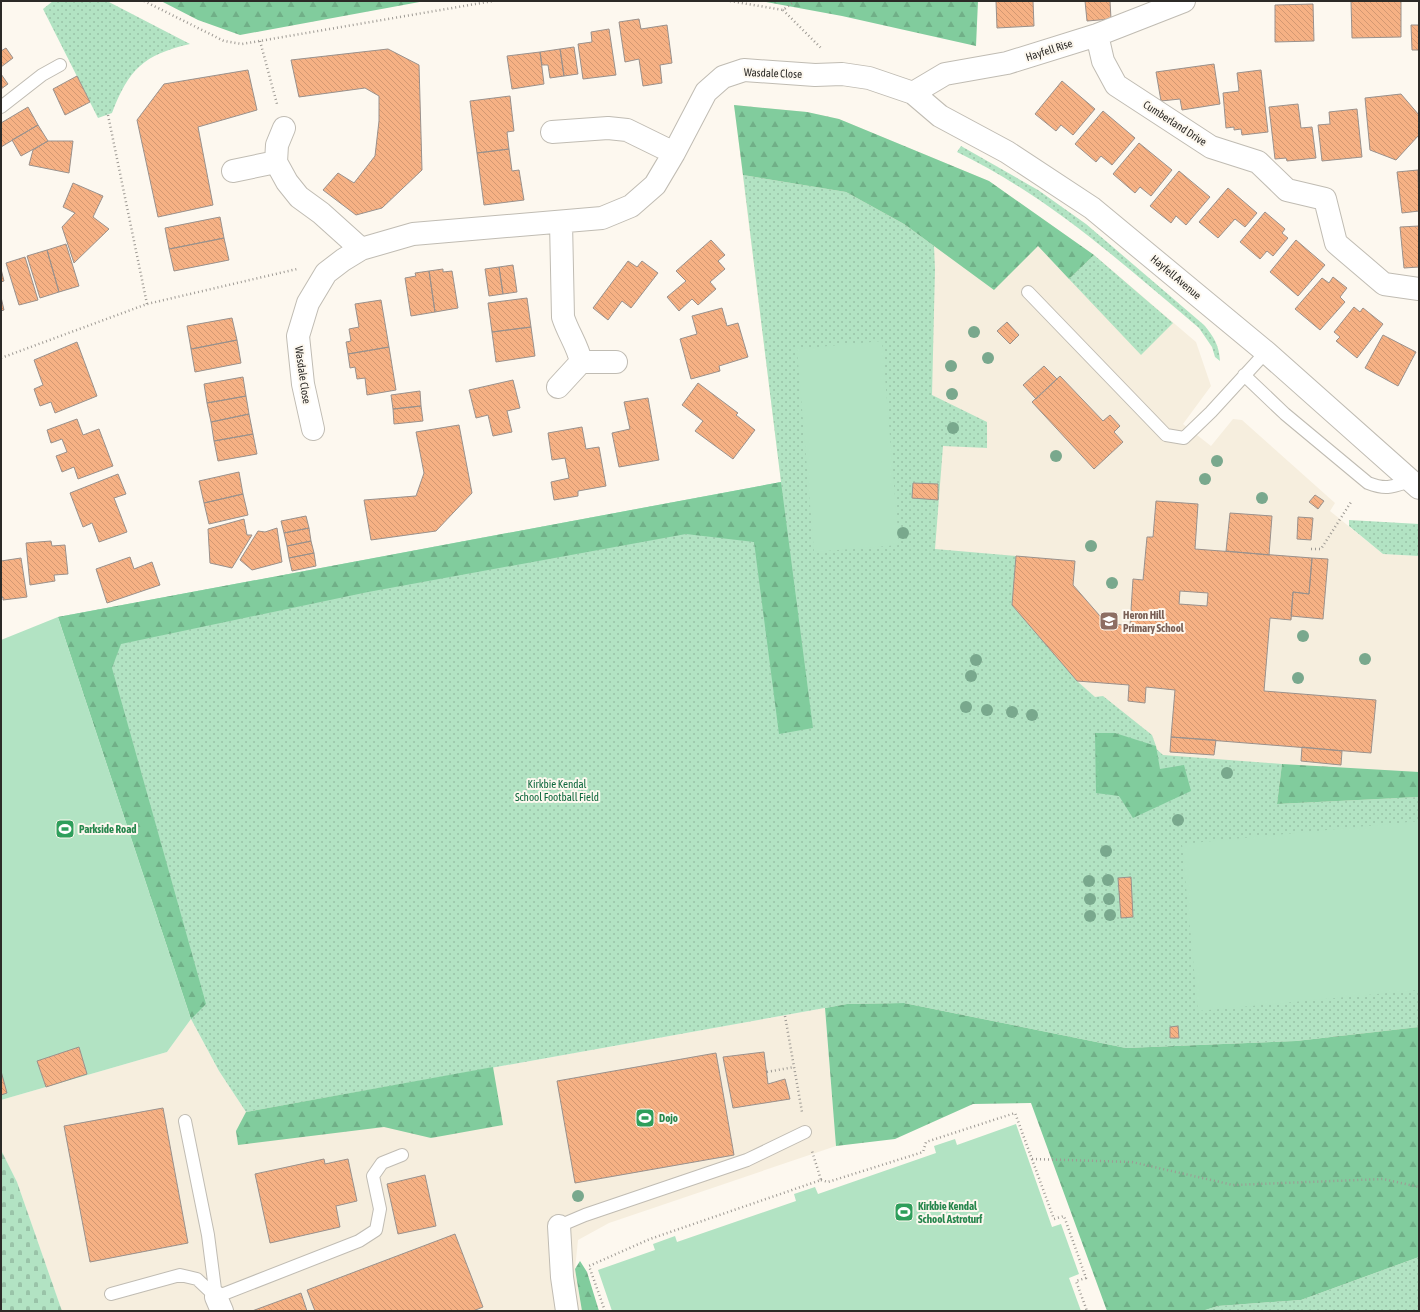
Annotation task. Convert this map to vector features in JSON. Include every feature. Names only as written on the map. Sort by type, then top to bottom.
[{"type":"street","name":"Hayfell Rise","points":[[913,93],[945,74],[1007,63],[1097,35],[1184,1]]},
{"type":"street","name":"Cumberland Drive","points":[[1097,35],[1103,61],[1116,84],[1211,147],[1258,162],[1287,190],[1325,199],[1336,243],[1384,284],[1419,289]]},
{"type":"street","name":"Wasdale Close","points":[[313,429],[302,384],[298,336],[308,303],[326,273],[361,249],[413,234],[602,218],[631,206],[655,185],[674,153],[706,92],[723,77],[744,70],[815,75],[842,74],[869,78],[913,93]]},
{"type":"street","name":"Hayfell Avenue","points":[[913,93],[940,116],[1007,152],[1092,208],[1266,352],[1414,484]]},
{"type":"street","points":[[284,128],[278,145],[276,162],[287,182],[299,197],[322,213],[361,249]]},
{"type":"street","points":[[552,132],[608,128],[627,130],[674,153]]},
{"type":"street","points":[[233,171],[276,162]]},
{"type":"street","points":[[561,222],[564,317],[567,330],[579,353],[581,362]]},
{"type":"street","points":[[558,387],[581,362],[616,362]]},
{"type":"street","points":[[559,1226],[562,1277],[568,1311]]},
{"type":"lane","points":[[1,107],[42,75],[60,65]]},
{"type":"lane","points":[[1028,292],[1166,435],[1184,438],[1212,412],[1266,352]]},
{"type":"lane","points":[[1244,375],[1286,414],[1368,483],[1380,488],[1414,484]]},
{"type":"lane","points":[[185,1121],[208,1235],[219,1304]]},
{"type":"lane","points":[[559,1226],[585,1215],[747,1160],[805,1132]]},
{"type":"lane","points":[[219,1304],[359,1241],[376,1230],[380,1209],[373,1176],[382,1163],[402,1155]]},
{"type":"lane","points":[[111,1294],[180,1275],[197,1279],[219,1304]]},
{"type":"path","points":[[144,1],[224,41],[242,44],[493,1]]},
{"type":"path","points":[[730,1],[783,10],[825,52]]},
{"type":"path","points":[[783,10],[795,1]]},
{"type":"path","points":[[260,41],[284,128]]},
{"type":"path","points":[[108,115],[147,304]]},
{"type":"path","points":[[1,358],[147,304],[303,267],[326,273]]},
{"type":"path","points":[[1311,549],[1321,549],[1351,502]]},
{"type":"path","points":[[785,1016],[805,1132],[821,1180]]},
{"type":"path","points":[[767,1072],[794,1067]]},
{"type":"path","points":[[605,1311],[589,1266],[650,1239],[821,1180],[828,1182],[923,1152],[926,1142],[1015,1113],[1054,1219],[1064,1216],[1086,1278],[1076,1281],[1087,1311]]},
{"type":"path","points":[[1032,1160],[1132,1162],[1233,1185],[1383,1179],[1419,1187]]},
{"type":"shaded area","name":"Heron Hill Primary School","points":[[734,105],[807,112],[839,119],[989,181],[1094,255],[1196,342],[1211,386],[1183,424],[1211,446],[1233,419],[1242,420],[1335,503],[1330,511],[1383,554],[1419,556],[1419,1129],[781,482]]},
{"type":"shaded area","points":[[825,1008],[836,1146],[609,1223],[578,1240],[575,1269],[582,1311],[62,1311],[17,1182],[1,1150],[1,1100],[167,1052],[191,1019],[219,1071],[246,1112]]},
{"type":"green space","points":[[53,1],[107,1],[190,44],[160,53],[140,66],[125,85],[112,113],[98,118],[43,9]]},
{"type":"green space","points":[[161,1],[425,1],[240,35],[198,20]]},
{"type":"green space","points":[[761,1],[978,1],[976,46],[842,16]]},
{"type":"green space","points":[[734,105],[807,112],[839,119],[989,181],[1094,255],[1069,279],[1038,246],[994,290],[904,224],[846,192],[743,175]]},
{"type":"green space","points":[[961,146],[1038,190],[1086,224],[1204,325],[1211,333],[1215,342],[1220,361],[1215,357],[1212,347],[1199,328],[1142,279],[1053,210],[1022,189],[957,152]]},
{"type":"green space","name":"Kirkbie Kendal School Football Field","points":[[743,175],[846,192],[904,224],[934,246],[935,269],[932,395],[987,422],[987,448],[943,446],[935,549],[1016,556],[1012,605],[1077,681],[1095,697],[1103,696],[1152,735],[1156,746],[1152,745],[1163,755],[1282,764],[1277,804],[1419,797],[1419,1027],[1296,1041],[1126,1048],[904,1003],[847,1004],[246,1112],[219,1071],[191,1019],[58,617],[781,482]]},
{"type":"green space","points":[[1094,255],[1173,323],[1141,355],[1069,279]]},
{"type":"green space","points":[[882,341],[899,545],[814,552],[797,349]]},
{"type":"green space","points":[[781,482],[813,728],[779,734],[754,542],[686,534],[368,592],[121,644],[112,668],[206,1004],[191,1019],[58,617]]},
{"type":"green space","points":[[1349,520],[1419,524],[1419,556],[1383,554],[1349,526]]},
{"type":"green space","name":"Parkside Road","points":[[58,617],[191,1019],[167,1052],[1,1100],[1,640]]},
{"type":"green space","points":[[1095,733],[1115,733],[1156,746],[1160,769],[1184,765],[1191,791],[1133,818],[1119,796],[1096,793]]},
{"type":"green space","points":[[1282,764],[1419,772],[1419,797],[1277,804]]},
{"type":"green space","points":[[1419,821],[1419,990],[1198,1011],[1182,844]]},
{"type":"green space","points":[[904,1003],[1126,1048],[1296,1041],[1419,1027],[1419,1257],[1301,1300],[1218,1306],[1202,1311],[1107,1311],[1031,1103],[973,1104],[895,1139],[836,1146],[825,1008],[847,1004]]},
{"type":"green space","points":[[493,1067],[503,1125],[431,1138],[384,1127],[238,1145],[236,1131],[246,1112]]},
{"type":"green space","name":"Kirkbie Kendal School Astroturf","points":[[1016,1124],[1052,1227],[1061,1224],[1079,1274],[1069,1278],[1081,1311],[612,1311],[598,1270],[655,1250],[653,1244],[675,1236],[677,1242],[796,1201],[794,1194],[815,1187],[818,1194],[936,1153],[934,1146],[955,1139],[957,1145]]},
{"type":"green space","points":[[1,1150],[17,1182],[62,1311],[1,1311]]},
{"type":"green space","points":[[1419,1257],[1419,1311],[1202,1311],[1218,1306],[1301,1300]]},
{"type":"green space","points":[[580,1261],[587,1272],[599,1311],[582,1311],[575,1269]]},
{"type":"building","points":[[996,1],[1033,1],[1034,26],[997,28]]},
{"type":"building","points":[[1085,1],[1110,1],[1111,19],[1087,21]]},
{"type":"building","points":[[1351,1],[1401,1],[1401,37],[1352,38]]},
{"type":"building","points":[[1313,4],[1314,41],[1275,42],[1275,5]]},
{"type":"building","points":[[639,19],[641,29],[667,25],[672,63],[660,65],[662,83],[643,86],[639,59],[625,62],[619,22]]},
{"type":"building","points":[[1411,25],[1419,25],[1419,50],[1412,50]]},
{"type":"building","points":[[609,29],[616,75],[583,79],[578,44],[592,42],[591,32]]},
{"type":"building","points":[[574,47],[578,74],[564,76],[560,49]]},
{"type":"building","points":[[6,48],[13,58],[1,67],[1,51]]},
{"type":"building","points":[[388,49],[419,65],[422,170],[382,208],[356,215],[323,190],[338,173],[354,183],[375,156],[379,121],[379,96],[365,88],[299,97],[291,60]]},
{"type":"building","points":[[560,49],[564,76],[550,78],[548,65],[542,65],[540,52]]},
{"type":"building","points":[[540,52],[544,84],[512,89],[507,56]]},
{"type":"building","points":[[1214,64],[1220,104],[1182,110],[1180,99],[1161,101],[1156,72]]},
{"type":"building","points":[[248,70],[257,110],[198,127],[213,205],[158,217],[137,120],[164,84]]},
{"type":"building","points":[[1261,70],[1268,132],[1242,135],[1241,129],[1234,130],[1234,127],[1226,128],[1223,93],[1239,91],[1237,73]]},
{"type":"building","points":[[1,74],[8,84],[1,89]]},
{"type":"building","points":[[77,76],[90,102],[65,115],[53,89]]},
{"type":"building","points":[[1062,81],[1095,109],[1073,135],[1061,125],[1056,131],[1035,114]]},
{"type":"building","points":[[1401,94],[1419,115],[1419,135],[1396,160],[1370,150],[1365,98]]},
{"type":"building","points":[[510,96],[514,131],[507,132],[509,149],[477,153],[470,101]]},
{"type":"building","points":[[1298,104],[1301,128],[1312,127],[1316,158],[1287,161],[1286,158],[1275,159],[1269,107]]},
{"type":"building","points":[[28,107],[38,125],[1,147],[1,123]]},
{"type":"building","points":[[1357,109],[1362,157],[1322,161],[1318,125],[1330,124],[1329,112]]},
{"type":"building","points":[[1103,111],[1135,138],[1112,165],[1101,156],[1096,162],[1075,144]]},
{"type":"building","points":[[38,125],[48,141],[21,156],[12,140]]},
{"type":"building","points":[[48,141],[73,141],[69,173],[29,165],[33,150]]},
{"type":"building","points":[[1139,143],[1172,170],[1151,196],[1140,187],[1135,193],[1113,174]]},
{"type":"building","points":[[509,149],[512,171],[519,170],[524,200],[484,205],[477,153]]},
{"type":"building","points":[[1418,170],[1419,211],[1402,213],[1397,172]]},
{"type":"building","points":[[1179,171],[1210,197],[1186,225],[1176,216],[1171,223],[1150,206]]},
{"type":"building","points":[[73,183],[103,196],[93,217],[109,229],[74,263],[62,227],[75,213],[63,207]]},
{"type":"building","points":[[1228,188],[1257,213],[1245,227],[1235,219],[1218,238],[1199,222]]},
{"type":"building","points":[[1265,212],[1285,229],[1282,233],[1288,238],[1273,256],[1267,251],[1260,259],[1240,242]]},
{"type":"building","points":[[220,217],[224,238],[169,249],[165,228]]},
{"type":"building","points":[[1419,226],[1419,267],[1404,268],[1400,227]]},
{"type":"building","points":[[224,238],[229,260],[174,271],[169,249]]},
{"type":"building","points":[[711,240],[725,255],[718,261],[725,269],[710,282],[716,289],[698,305],[692,299],[679,311],[667,297],[686,281],[676,271]]},
{"type":"building","points":[[1296,240],[1325,265],[1298,296],[1270,272]]},
{"type":"building","points":[[66,244],[79,286],[59,292],[47,250]]},
{"type":"building","points":[[47,250],[59,292],[40,298],[27,256]]},
{"type":"building","points":[[25,257],[38,300],[19,305],[6,263]]},
{"type":"building","points":[[628,261],[637,267],[642,261],[658,273],[631,308],[622,301],[608,320],[593,308]]},
{"type":"building","points":[[513,265],[517,292],[503,294],[499,267]]},
{"type":"building","points":[[499,267],[503,294],[489,296],[485,269]]},
{"type":"building","points":[[1,269],[4,281],[1,282]]},
{"type":"building","points":[[443,269],[443,272],[452,271],[458,308],[435,312],[429,271]]},
{"type":"building","points":[[429,271],[435,312],[411,316],[405,278],[416,276],[415,273]]},
{"type":"building","points":[[1333,277],[1347,288],[1340,297],[1345,302],[1320,330],[1295,309],[1322,278],[1329,283]]},
{"type":"building","points":[[1,297],[4,310],[1,311]]},
{"type":"building","points":[[527,298],[531,327],[492,332],[488,303]]},
{"type":"building","points":[[381,300],[389,347],[348,354],[346,342],[351,341],[349,329],[359,327],[355,304]]},
{"type":"building","points":[[1354,307],[1360,312],[1363,308],[1383,324],[1357,358],[1336,341],[1340,337],[1334,332]]},
{"type":"building","points":[[722,308],[727,326],[738,323],[748,357],[719,366],[720,371],[691,379],[680,339],[697,334],[692,316]]},
{"type":"building","points":[[232,318],[237,340],[191,349],[187,326]]},
{"type":"building","points":[[1007,322],[1019,335],[1010,344],[997,331]]},
{"type":"building","points":[[531,327],[535,356],[496,362],[492,332]]},
{"type":"building","points":[[1383,335],[1416,352],[1398,386],[1365,368]]},
{"type":"building","points":[[237,340],[241,363],[195,372],[191,349]]},
{"type":"building","points":[[77,342],[97,396],[55,413],[51,402],[40,406],[34,389],[43,385],[34,360]]},
{"type":"building","points":[[389,347],[396,390],[367,395],[365,378],[357,379],[355,367],[350,368],[348,354]]},
{"type":"building","points":[[1044,366],[1057,379],[1036,399],[1023,385]]},
{"type":"building","points":[[1060,376],[1103,421],[1110,415],[1120,426],[1114,432],[1123,442],[1094,469],[1032,402]]},
{"type":"building","points":[[243,377],[246,396],[207,403],[204,384]]},
{"type":"building","points":[[513,380],[520,408],[507,411],[512,432],[493,436],[488,415],[476,418],[469,390]]},
{"type":"building","points":[[698,383],[738,413],[736,415],[755,430],[733,459],[695,431],[703,421],[682,405]]},
{"type":"building","points":[[420,391],[421,406],[393,409],[391,395]]},
{"type":"building","points":[[246,396],[249,414],[211,422],[207,403]]},
{"type":"building","points":[[648,398],[659,460],[619,467],[612,433],[630,429],[624,402]]},
{"type":"building","points":[[421,406],[423,421],[394,424],[393,409]]},
{"type":"building","points":[[249,414],[253,434],[214,441],[211,422]]},
{"type":"building","points":[[77,419],[83,435],[99,429],[113,466],[78,479],[74,467],[62,472],[56,456],[67,452],[62,439],[51,443],[47,430]]},
{"type":"building","points":[[459,425],[472,493],[436,531],[371,540],[364,500],[416,496],[424,473],[416,432]]},
{"type":"building","points":[[582,427],[586,449],[599,447],[606,486],[578,491],[578,496],[554,500],[551,482],[569,478],[565,458],[552,460],[548,433]]},
{"type":"building","points":[[253,434],[257,454],[218,461],[214,441]]},
{"type":"building","points":[[239,472],[243,494],[204,503],[199,481]]},
{"type":"building","points":[[118,474],[126,494],[114,498],[127,532],[99,542],[92,523],[83,527],[70,493]]},
{"type":"building","points":[[913,483],[938,484],[938,500],[912,498]]},
{"type":"building","points":[[243,494],[248,515],[209,524],[204,503]]},
{"type":"building","points":[[1315,495],[1324,501],[1318,509],[1309,502]]},
{"type":"building","points":[[1156,501],[1198,504],[1195,549],[1312,558],[1309,594],[1293,592],[1291,620],[1270,618],[1264,691],[1376,700],[1371,753],[1171,737],[1175,690],[1146,687],[1145,703],[1128,701],[1129,685],[1077,681],[1012,605],[1016,556],[1075,561],[1073,585],[1106,623],[1130,626],[1133,579],[1143,580],[1147,537],[1153,537]],"holes":[[[1180,591],[1208,593],[1207,606],[1179,604]]]},
{"type":"building","points":[[1230,513],[1272,516],[1269,555],[1226,551]]},
{"type":"building","points":[[306,516],[309,528],[284,533],[281,521]]},
{"type":"building","points":[[1298,517],[1313,518],[1311,540],[1297,539]]},
{"type":"building","points":[[244,519],[247,535],[252,535],[232,568],[210,563],[208,529]]},
{"type":"building","points":[[277,528],[282,562],[252,570],[240,560],[258,531],[265,532]]},
{"type":"building","points":[[309,528],[311,541],[287,546],[284,533]]},
{"type":"building","points":[[51,541],[52,546],[65,545],[68,574],[54,575],[55,581],[30,585],[26,543]]},
{"type":"building","points":[[311,541],[314,553],[289,558],[287,546]]},
{"type":"building","points":[[314,553],[316,566],[292,571],[289,558]]},
{"type":"building","points":[[130,557],[134,569],[152,562],[160,585],[107,603],[96,569]]},
{"type":"building","points":[[21,558],[27,597],[3,600],[3,597],[1,598],[1,561]]},
{"type":"building","points":[[1312,558],[1328,559],[1323,619],[1291,616],[1293,592],[1309,594]]},
{"type":"building","points":[[1171,737],[1216,740],[1214,755],[1170,752]]},
{"type":"building","points":[[1302,747],[1342,751],[1341,765],[1301,761]]},
{"type":"building","points":[[1131,877],[1133,917],[1121,918],[1118,878]]},
{"type":"building","points":[[1178,1026],[1179,1038],[1170,1038],[1170,1027]]},
{"type":"building","points":[[79,1047],[87,1074],[46,1087],[37,1061]]},
{"type":"building","points":[[764,1052],[768,1084],[785,1079],[790,1099],[733,1108],[723,1057]]},
{"type":"building","name":"Dojo","points":[[716,1053],[734,1155],[575,1183],[557,1081]]},
{"type":"building","points":[[1,1071],[7,1093],[1,1095]]},
{"type":"building","points":[[163,1108],[188,1243],[90,1262],[64,1126]]},
{"type":"building","points":[[324,1159],[325,1164],[348,1159],[357,1201],[336,1206],[340,1227],[270,1243],[255,1174]]},
{"type":"building","points":[[425,1175],[436,1226],[398,1234],[387,1184]]},
{"type":"building","points":[[455,1234],[483,1307],[473,1311],[315,1311],[307,1290]]},
{"type":"building","points":[[301,1293],[307,1311],[252,1311]]},
{"type":"place","name":"Heron Hill Primary School","points":[[1109,621]]},
{"type":"place","name":"Parkside Road","points":[[65,829]]},
{"type":"place","name":"Dojo","points":[[645,1118]]},
{"type":"place","name":"Kirkbie Kendal School Astroturf","points":[[904,1212]]}]
